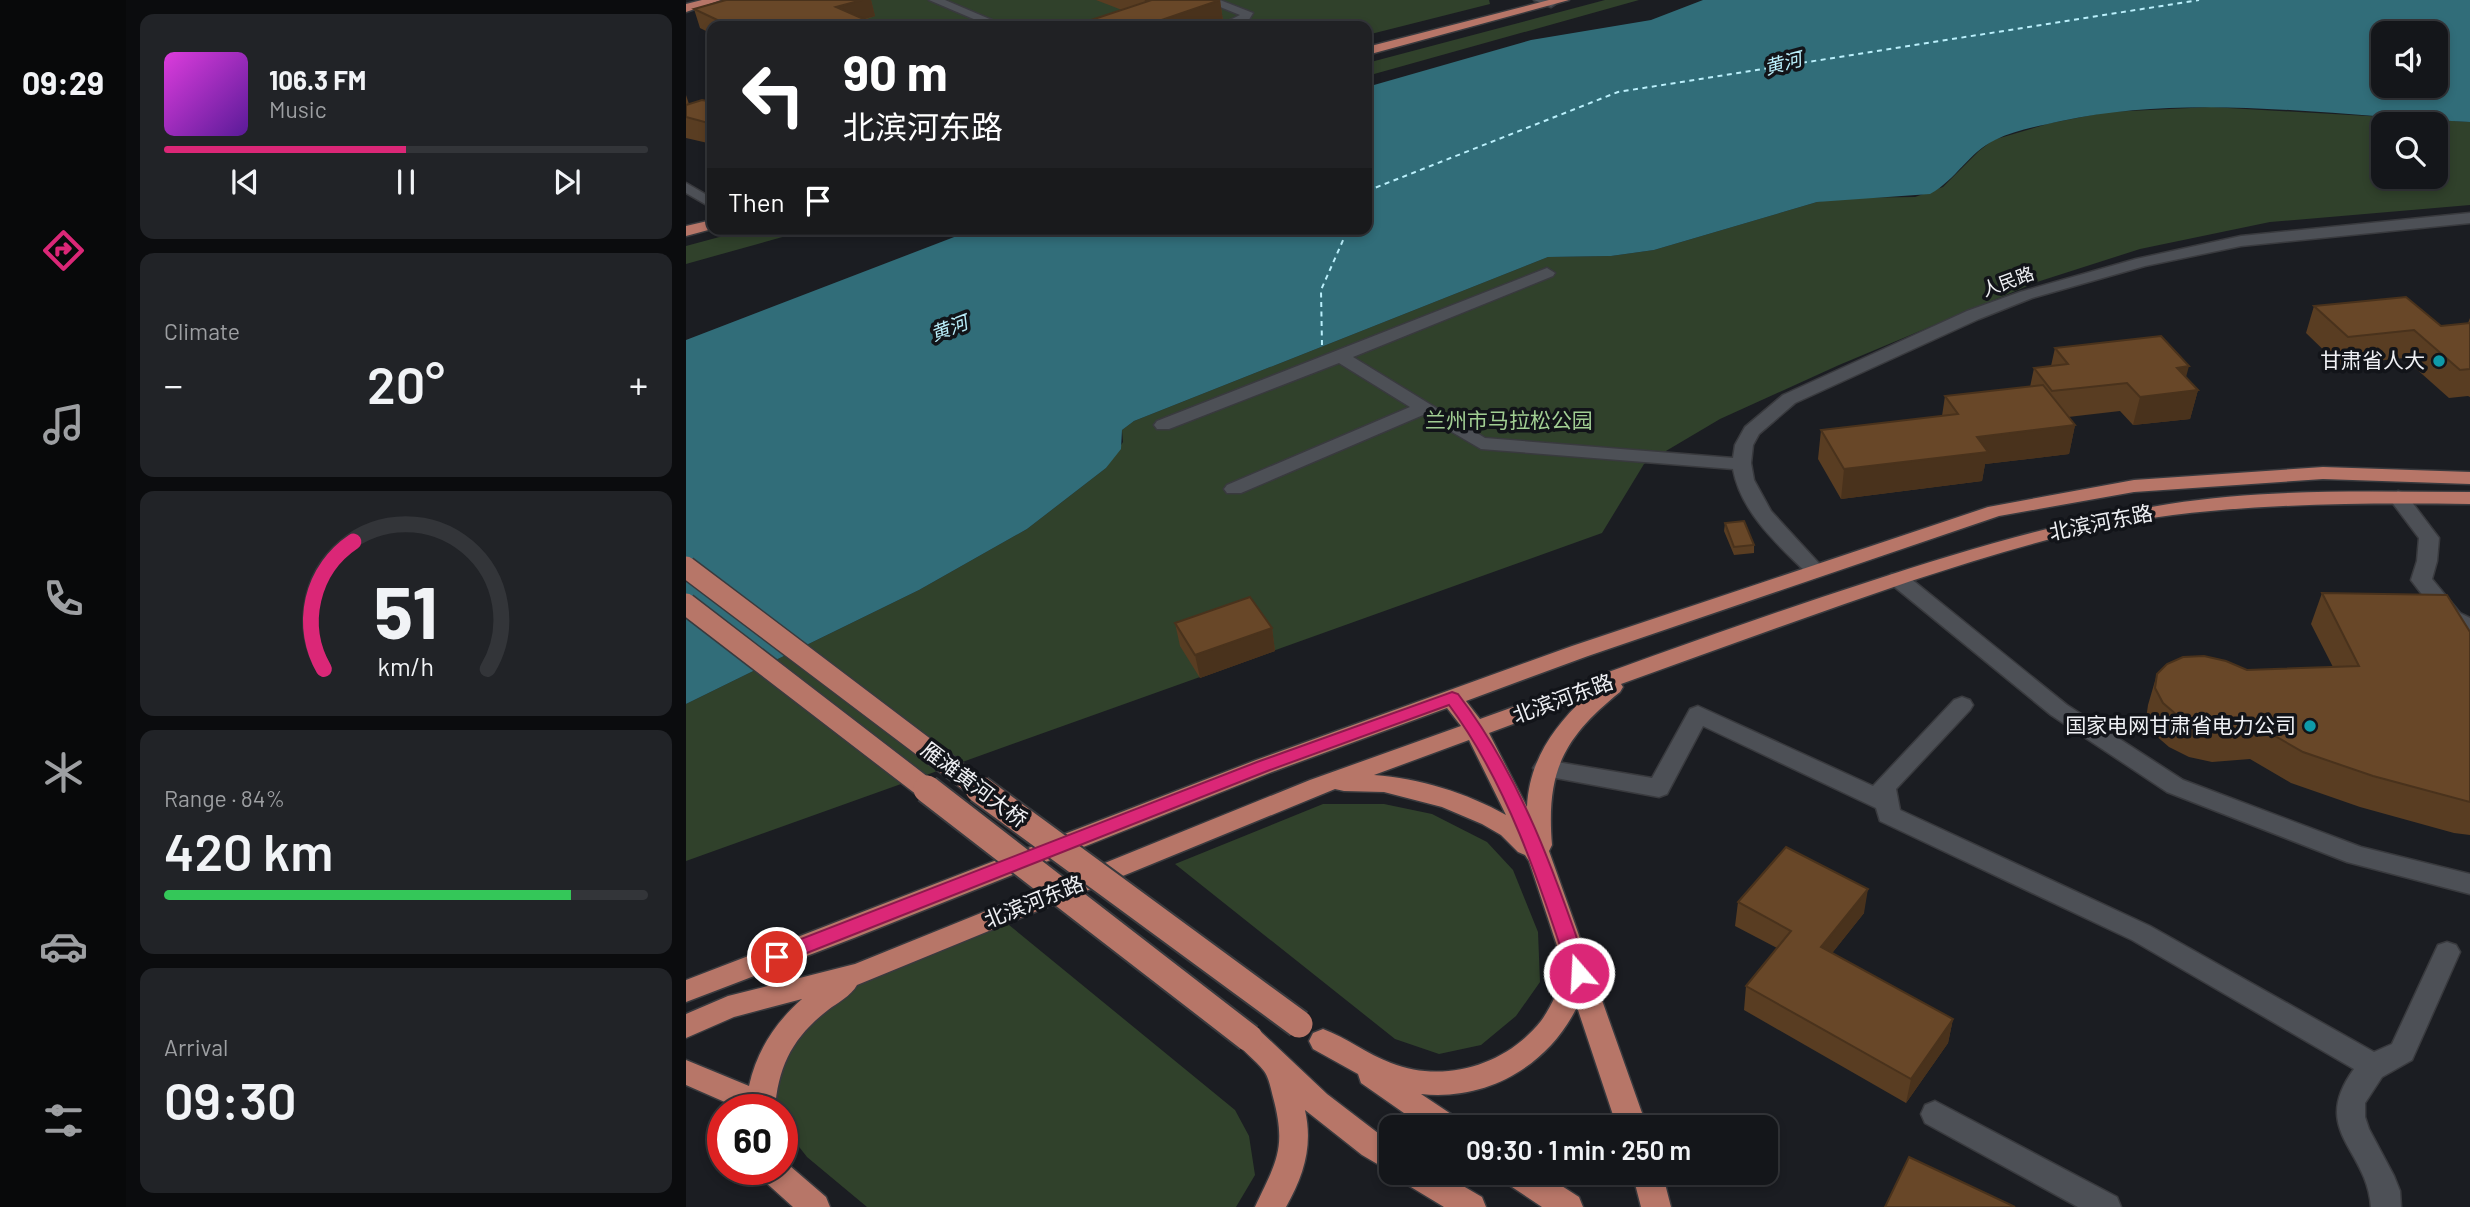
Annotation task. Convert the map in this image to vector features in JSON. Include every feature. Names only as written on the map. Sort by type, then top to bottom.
[{"type":"main road","points":[[686,8],[715,0]]},
{"type":"main road","points":[[1372,39],[1523,0]]},
{"type":"main road","points":[[1372,50],[1551,1]]},
{"type":"main road","points":[[686,217],[707,211]]},
{"type":"main road","points":[[686,231],[707,225]]},
{"type":"main road","name":"北滨河东路","points":[[686,990],[845,931],[1264,766],[1452,698],[1995,511],[2134,486],[2323,473],[2470,478]]},
{"type":"main road","name":"北滨河东路","points":[[686,1027],[728,1007],[859,974],[1318,786],[1968,555],[2073,527],[2172,509],[2312,497],[2470,498]]},
{"type":"main road","name":"雁滩黄河大桥","points":[[686,567],[988,796],[1323,1041]]},
{"type":"main road","name":"雁滩黄河大桥","points":[[686,604],[1249,1038],[1279,1068],[1362,1140],[1379,1151]]},
{"type":"main road","points":[[1541,861],[1537,820],[1538,788],[1548,757],[1575,718],[1628,675]]},
{"type":"main road","points":[[1452,698],[1476,730],[1541,861],[1628,1115]]},
{"type":"main road","points":[[1318,786],[1358,781],[1402,788],[1460,805],[1509,828],[1541,861]]},
{"type":"main road","points":[[1323,1041],[1393,1076],[1420,1081],[1457,1082],[1484,1076],[1514,1064],[1534,1048],[1564,1008],[1579,973]]},
{"type":"main road","points":[[762,1094],[765,1072],[782,1037],[799,1016],[859,974]]},
{"type":"main road","points":[[1323,1041],[1430,1115]]},
{"type":"main road","points":[[1270,1207],[1289,1176],[1296,1148],[1294,1120],[1279,1068]]},
{"type":"main road","points":[[686,1072],[733,1094]]},
{"type":"main road","points":[[790,1185],[815,1207]]},
{"type":"main road","points":[[1434,1185],[1471,1207]]},
{"type":"main road","points":[[1534,1185],[1568,1207]]},
{"type":"main road","points":[[1650,1185],[1656,1207]]},
{"type":"street","points":[[1209,0],[1247,13],[1240,21]]},
{"type":"street","points":[[941,1],[988,21]]},
{"type":"street","points":[[686,187],[707,201]]},
{"type":"street","name":"人民路","points":[[1742,464],[1744,444],[1755,427],[1769,412],[1788,399],[1973,315],[2026,295],[2188,250],[2241,241],[2470,218]]},
{"type":"street","points":[[1163,425],[1547,273]]},
{"type":"street","points":[[1340,356],[1481,443],[1742,464],[1746,484],[1756,504],[1776,530],[1816,572]]},
{"type":"street","points":[[1234,489],[1423,408]]},
{"type":"street","points":[[2398,496],[2429,538],[2427,561],[2421,580],[2452,618],[2470,627]]},
{"type":"street","points":[[1898,579],[2059,710],[2175,786],[2356,855],[2470,884]]},
{"type":"street","points":[[1962,705],[1884,787],[1889,815],[2141,933],[2372,1065]]},
{"type":"street","points":[[1545,768],[1659,789],[1698,714],[1887,803]]},
{"type":"street","points":[[2386,1207],[2387,1196],[2373,1160],[2350,1120],[2349,1099],[2372,1065],[2402,1052],[2447,952]]},
{"type":"street","points":[[1935,1114],[2106,1207]]},
{"type":"green space","points":[[756,0],[1489,0],[1490,4],[1372,34],[1372,21],[778,21]]},
{"type":"green space","points":[[1605,0],[1639,0],[1372,75],[1372,62]]},
{"type":"green space","name":"兰州市马拉松公园","points":[[2211,107],[2371,116],[2371,189],[2448,189],[2448,121],[2470,122],[2470,205],[2270,222],[2140,249],[2037,282],[1839,365],[1720,419],[1644,464],[1602,533],[686,861],[686,704],[919,590],[1027,529],[1106,468],[1123,442],[1122,430],[1134,421],[1548,257],[1611,256],[1654,250],[1817,202],[1840,198],[1915,197],[1943,187],[1993,140],[2051,123],[2108,112]]},
{"type":"green space","points":[[727,235],[790,235],[686,264],[686,246]]},
{"type":"green space","points":[[1323,804],[1384,804],[1432,814],[1487,842],[1513,870],[1538,932],[1540,982],[1516,1016],[1481,1045],[1439,1054],[1395,1039],[1175,864]]},
{"type":"green space","points":[[1009,925],[1235,1110],[1249,1136],[1255,1175],[1236,1207],[867,1207],[807,1157],[798,1145],[798,1094],[774,1094],[772,1068],[844,986],[911,953]]},
{"type":"water","name":"黄河","points":[[1703,0],[2470,0],[2470,122],[2448,121],[2448,112],[2371,112],[2371,116],[2214,107],[2112,113],[2061,121],[2003,137],[1986,145],[1930,194],[1817,202],[1654,250],[1611,256],[1548,257],[1134,421],[1122,430],[1121,449],[1106,468],[1027,529],[919,590],[686,704],[686,340],[959,235],[1372,235],[1372,86],[1531,40],[1651,20]]},
{"type":"building","points":[[726,0],[862,0],[836,7],[868,21],[719,21],[694,9]]},
{"type":"building","points":[[1145,0],[1220,0],[1159,21],[1088,21],[1149,1]]},
{"type":"building","points":[[707,101],[707,123],[686,117],[686,105]]},
{"type":"building","points":[[2406,297],[2441,326],[2470,323],[2470,369],[2460,370],[2414,330],[2348,337],[2314,306]]},
{"type":"building","points":[[2161,336],[2189,366],[2177,368],[2198,390],[2140,397],[2127,383],[2052,391],[2034,368],[2068,364],[2055,348]]},
{"type":"building","points":[[2043,385],[2075,425],[1977,437],[1988,452],[1844,469],[1821,430],[1958,414],[1945,396]]},
{"type":"building","points":[[1744,521],[1754,545],[1734,547],[1725,523]]},
{"type":"building","name":"国家电网甘肃省电力公司","points":[[2322,593],[2447,595],[2470,632],[2470,802],[2373,776],[2303,752],[2261,728],[2222,731],[2199,726],[2178,716],[2163,703],[2155,688],[2157,674],[2167,664],[2183,657],[2204,656],[2247,670],[2359,666]]},
{"type":"building","points":[[1250,597],[1272,628],[1195,655],[1175,623]]},
{"type":"building","points":[[1786,847],[1868,889],[1821,947],[1953,1019],[1911,1079],[1746,986],[1791,931],[1738,902]]},
{"type":"building","points":[[1909,1157],[2015,1207],[1885,1207]]},
{"type":"ferry route","points":[[1372,189],[1618,92],[2199,0]]},
{"type":"ferry route","points":[[1322,345],[1321,290],[1345,235]]},
{"type":"place","name":"甘肃省人大","points":[[2439,361]]},
{"type":"place","name":"国家电网甘肃省电力公司","points":[[2310,726]]},
{"type":"route","points":[[777,957],[1264,766],[1452,698],[1476,730],[1541,861],[1579,973]]}]
